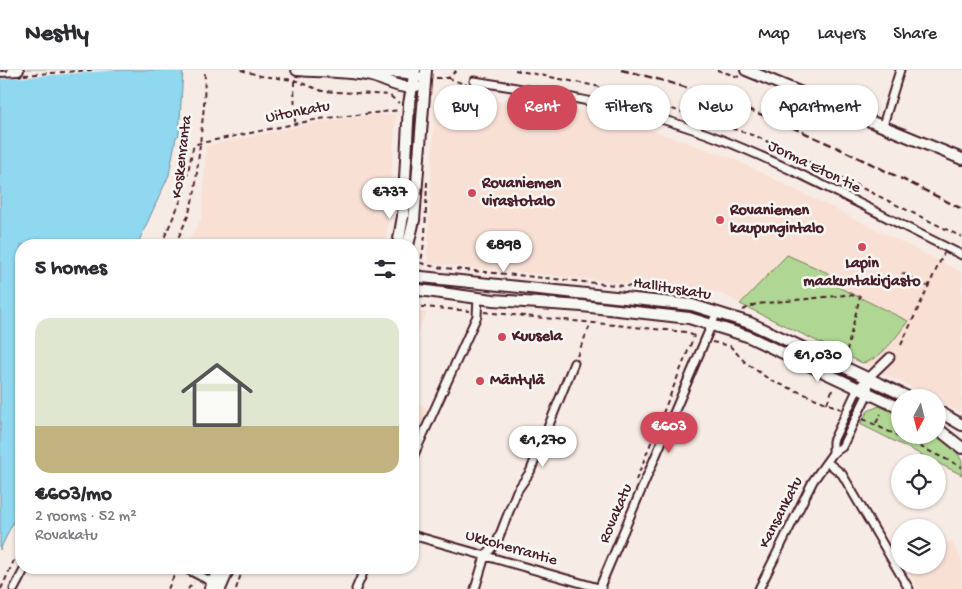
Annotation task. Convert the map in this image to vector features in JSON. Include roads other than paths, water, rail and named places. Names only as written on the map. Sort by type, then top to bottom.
[{"type":"street","points":[[746,70],[962,159]]},
{"type":"street","points":[[883,125],[900,70]]},
{"type":"street","points":[[0,71],[18,73]]},
{"type":"street","points":[[371,76],[384,72],[415,72]]},
{"type":"street","points":[[415,72],[424,83]]},
{"type":"street","points":[[399,239],[403,216],[412,88],[415,72]]},
{"type":"street","points":[[409,239],[414,220],[424,83],[429,74]]},
{"type":"street","points":[[295,75],[371,76],[412,88],[424,83]]},
{"type":"street","name":"Jorma Eton tie","points":[[472,83],[603,104],[642,113],[719,139],[780,166],[962,255]]},
{"type":"street","name":"Hallituskatu","points":[[419,277],[680,304],[717,312],[750,323],[892,389]]},
{"type":"street","points":[[419,443],[478,312],[478,298],[468,281]]},
{"type":"street","name":"Hallituskatu","points":[[419,290],[478,298],[582,306],[689,318],[747,336],[891,404]]},
{"type":"street","points":[[582,306],[592,295],[598,308]]},
{"type":"street","name":"Rovakatu","points":[[601,588],[717,312]]},
{"type":"street","name":"Kansankatu","points":[[834,453],[834,441],[858,388],[890,357]]},
{"type":"street","points":[[475,589],[485,556],[497,542],[517,491],[530,472],[574,363]]},
{"type":"street","name":"Kansankatu","points":[[758,589],[813,481],[834,453],[842,447],[868,393],[869,378]]},
{"type":"street","points":[[946,416],[962,425]]},
{"type":"street","points":[[946,435],[962,448]]},
{"type":"street","points":[[827,462],[842,474],[909,589]]},
{"type":"street","name":"Ukkoherrantie","points":[[419,537],[601,588]]},
{"type":"street","points":[[14,589],[22,574]]},
{"type":"street","points":[[194,574],[214,587]]},
{"type":"street","points":[[214,587],[217,574]]},
{"type":"street","points":[[214,587],[225,574]]},
{"type":"street","points":[[356,589],[362,574]]},
{"type":"water","points":[[0,70],[183,70],[179,135],[176,137],[169,175],[140,239],[15,239],[15,518],[0,550]]},
{"type":"railway","points":[[0,71],[11,70]]},
{"type":"railway","points":[[621,70],[666,81],[753,111],[838,148],[962,209]]},
{"type":"place","name":"Rovaniemen virastotalo","points":[[472,193]]},
{"type":"place","name":"Rovaniemen kaupungintalo","points":[[720,220]]},
{"type":"place","name":"Lapin maakuntakirjasto","points":[[862,247]]},
{"type":"place","name":"Kuusela","points":[[502,337]]},
{"type":"place","name":"Mäntylä","points":[[480,381]]}]
